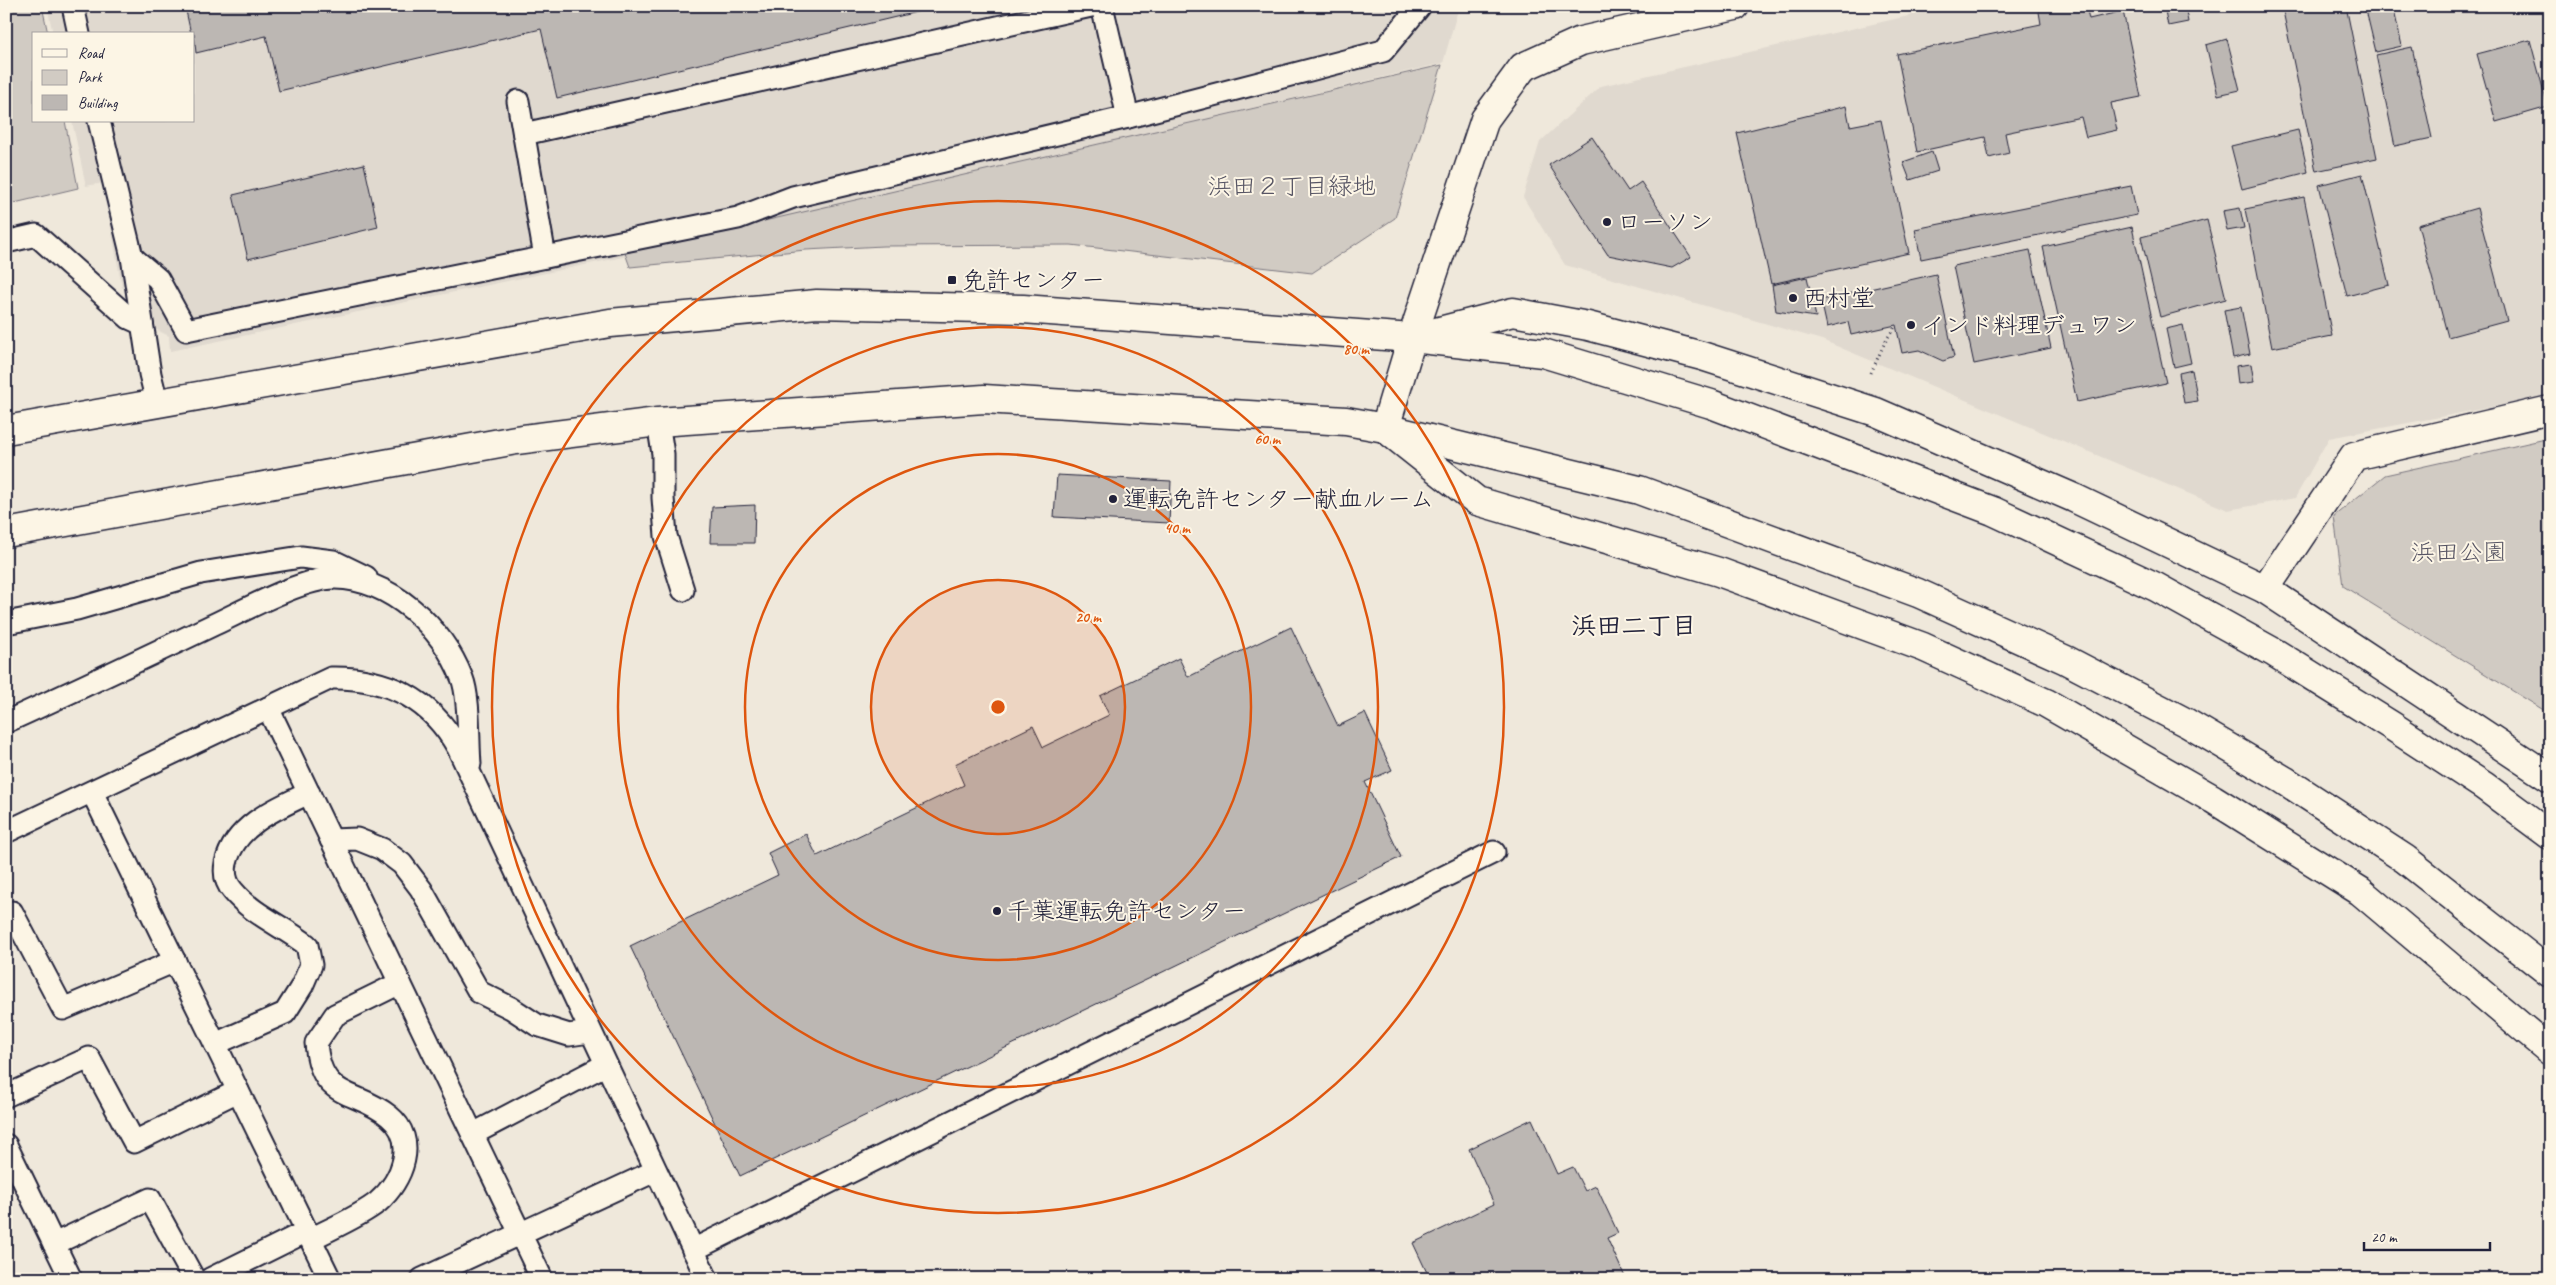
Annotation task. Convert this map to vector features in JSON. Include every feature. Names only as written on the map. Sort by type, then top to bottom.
[{"type":"street","points":[[1385,428],[1412,338],[1485,119],[1523,67],[1581,41],[1735,6]]},
{"type":"street","points":[[6,430],[610,322],[817,304],[1023,309],[1412,338],[1542,352],[1711,404],[1993,510],[2156,587],[2275,653],[2392,726],[2484,786],[2550,835]]},
{"type":"street","points":[[1412,338],[1513,312],[1588,326],[1702,356],[1876,412],[2074,498],[2266,589],[2550,778]]},
{"type":"street","points":[[6,533],[516,440],[658,422],[984,399],[1346,421],[1385,428],[1639,490],[1918,592],[2066,660],[2187,723],[2284,780],[2405,859],[2550,973]]},
{"type":"street","points":[[2266,589],[2354,456],[2550,410]]},
{"type":"street","points":[[1385,428],[1477,501],[1719,572],[1923,646],[2046,703],[2213,799],[2360,891],[2550,1051]]},
{"type":"lane","points":[[72,6],[78,32]]},
{"type":"lane","points":[[524,134],[1091,6]]},
{"type":"lane","points":[[1102,6],[1128,117]]},
{"type":"lane","points":[[132,257],[158,279],[186,330],[738,218],[793,197],[1128,117],[1383,51],[1420,6]]},
{"type":"lane","points":[[518,101],[545,257]]},
{"type":"lane","points":[[99,122],[132,257],[142,324],[157,402]]},
{"type":"lane","points":[[6,242],[36,235],[129,318],[142,324]]},
{"type":"lane","points":[[658,422],[663,454],[663,498],[666,536],[683,590]]},
{"type":"lane","points":[[6,623],[77,609],[201,573],[300,557],[333,561],[361,572],[386,592],[414,610],[438,635],[462,679],[471,775]]},
{"type":"lane","points":[[6,722],[240,612],[314,580],[334,578],[359,581],[386,592]]},
{"type":"lane","points":[[6,832],[331,678],[353,678],[382,684],[402,691],[436,718],[450,733],[707,1279]]},
{"type":"lane","points":[[268,708],[542,1279]]},
{"type":"lane","points":[[92,792],[330,1279]]},
{"type":"lane","points":[[215,1044],[285,1012],[302,986],[311,965],[307,946],[293,934],[270,922],[246,903],[232,890],[224,873],[229,853],[237,838],[272,811],[309,793]]},
{"type":"lane","points":[[331,840],[358,839],[382,849],[402,864],[421,889],[479,992],[511,1008],[537,1025],[569,1035],[590,1032]]},
{"type":"lane","points":[[693,1250],[1494,852]]},
{"type":"lane","points":[[6,914],[12,912],[63,1009],[175,961]]},
{"type":"lane","points":[[210,1279],[309,1235],[378,1201],[400,1172],[407,1151],[402,1132],[390,1116],[341,1092],[325,1076],[317,1058],[316,1043],[335,1016],[400,983]]},
{"type":"lane","points":[[6,1096],[89,1058],[134,1142],[238,1091]]},
{"type":"lane","points":[[473,1134],[605,1064]]},
{"type":"lane","points":[[6,1144],[71,1279]]},
{"type":"lane","points":[[422,1279],[655,1171]]},
{"type":"lane","points":[[54,1244],[150,1199],[194,1279]]},
{"type":"path","points":[[1871,374],[1885,342],[1896,325]]},
{"type":"shaded area","points":[[47,6],[1459,6],[1443,63],[623,257],[170,351],[169,336],[155,329],[146,283],[122,288],[103,183],[86,186],[72,122],[195,122],[195,32],[53,32]]},
{"type":"shaded area","points":[[1952,6],[2550,6],[2550,396],[2329,438],[2295,498],[2228,510],[1822,340],[1565,265],[1523,197],[1540,142],[1601,86]]},
{"type":"green space","points":[[6,6],[42,6],[48,32],[32,32],[32,122],[65,122],[78,188],[6,205]]},
{"type":"green space","name":"浜田２丁目緑地","points":[[1442,65],[1395,218],[1312,273],[1071,245],[883,246],[806,250],[630,267],[625,253]]},
{"type":"green space","name":"浜田公園","points":[[2550,438],[2550,714],[2343,586],[2334,516],[2385,475]]},
{"type":"building","points":[[185,6],[942,6],[557,98],[541,29],[279,91],[266,36],[196,53],[195,32],[191,32]]},
{"type":"building","points":[[2038,6],[2086,6],[2089,19],[2123,11],[2141,97],[2111,103],[2117,130],[2086,137],[2081,117],[2005,133],[2009,153],[1989,158],[1985,137],[1917,152],[1897,54],[2041,24]]},
{"type":"building","points":[[2164,6],[2185,6],[2188,22],[2168,26]]},
{"type":"building","points":[[2282,6],[2346,6],[2377,158],[2316,171]]},
{"type":"building","points":[[2365,6],[2393,6],[2402,46],[2376,52]]},
{"type":"building","points":[[2227,39],[2240,90],[2218,95],[2206,45]]},
{"type":"building","points":[[2530,40],[2548,107],[2496,122],[2477,54]]},
{"type":"building","points":[[2412,47],[2432,138],[2395,146],[2376,55]]},
{"type":"building","points":[[1846,106],[1850,126],[1881,120],[1909,253],[1771,284],[1737,133]]},
{"type":"building","points":[[2298,130],[2308,172],[2242,189],[2231,146]]},
{"type":"building","points":[[1592,137],[1628,191],[1641,182],[1691,257],[1672,268],[1608,255],[1549,165]]},
{"type":"building","points":[[1932,152],[1938,171],[1910,180],[1903,162]]},
{"type":"building","points":[[364,164],[378,227],[248,259],[233,195]]},
{"type":"building","points":[[2362,174],[2389,285],[2347,296],[2319,185]]},
{"type":"building","points":[[2131,186],[2137,215],[1921,259],[1915,229]]},
{"type":"building","points":[[2304,197],[2332,336],[2272,348],[2245,209]]},
{"type":"building","points":[[2240,208],[2244,228],[2227,231],[2223,211]]},
{"type":"building","points":[[2477,208],[2507,321],[2448,337],[2418,225]]},
{"type":"building","points":[[2207,220],[2226,299],[2160,317],[2141,237]]},
{"type":"building","points":[[2132,227],[2166,383],[2077,402],[2043,247]]},
{"type":"building","points":[[2030,250],[2051,348],[1974,364],[1953,266]]},
{"type":"building","points":[[1936,274],[1954,357],[1943,361],[1919,350],[1902,353],[1896,325],[1851,335],[1848,322],[1827,327],[1821,300]]},
{"type":"building","name":"西村堂","points":[[1807,277],[1816,317],[1776,311],[1772,285]]},
{"type":"building","points":[[2241,307],[2250,354],[2233,358],[2224,310]]},
{"type":"building","points":[[2183,325],[2191,363],[2174,367],[2166,329]]},
{"type":"building","points":[[2251,364],[2254,382],[2238,384],[2236,366]]},
{"type":"building","points":[[2192,370],[2198,401],[2184,403],[2179,373]]},
{"type":"building","name":"運転免許センター献血ルーム","points":[[1057,475],[1171,481],[1169,523],[1054,517]]},
{"type":"building","points":[[755,505],[754,543],[710,543],[712,507]]},
{"type":"building","name":"千葉運転免許センター","points":[[1291,627],[1338,726],[1365,713],[1392,770],[1365,782],[1401,857],[740,1176],[630,946],[778,875],[768,853],[806,834],[817,856],[964,785],[955,764],[1033,726],[1043,747],[1109,715],[1100,696],[1179,658],[1188,677]]},
{"type":"building","points":[[1532,1119],[1557,1174],[1573,1167],[1585,1191],[1596,1186],[1618,1233],[1607,1238],[1626,1279],[1430,1279],[1413,1243],[1494,1204],[1469,1149]]},
{"type":"place","name":"ローソン","points":[[1607,222]]},
{"type":"place","name":"免許センター","points":[[952,280]]},
{"type":"place","name":"西村堂","points":[[1793,298]]},
{"type":"place","name":"インド料理デュワン","points":[[1911,325]]},
{"type":"place","name":"運転免許センター献血ルーム","points":[[1113,499]]},
{"type":"place","name":"千葉運転免許センター","points":[[997,911]]},
{"type":"district","name":"浜田二丁目","points":[[1634,625]]}]
